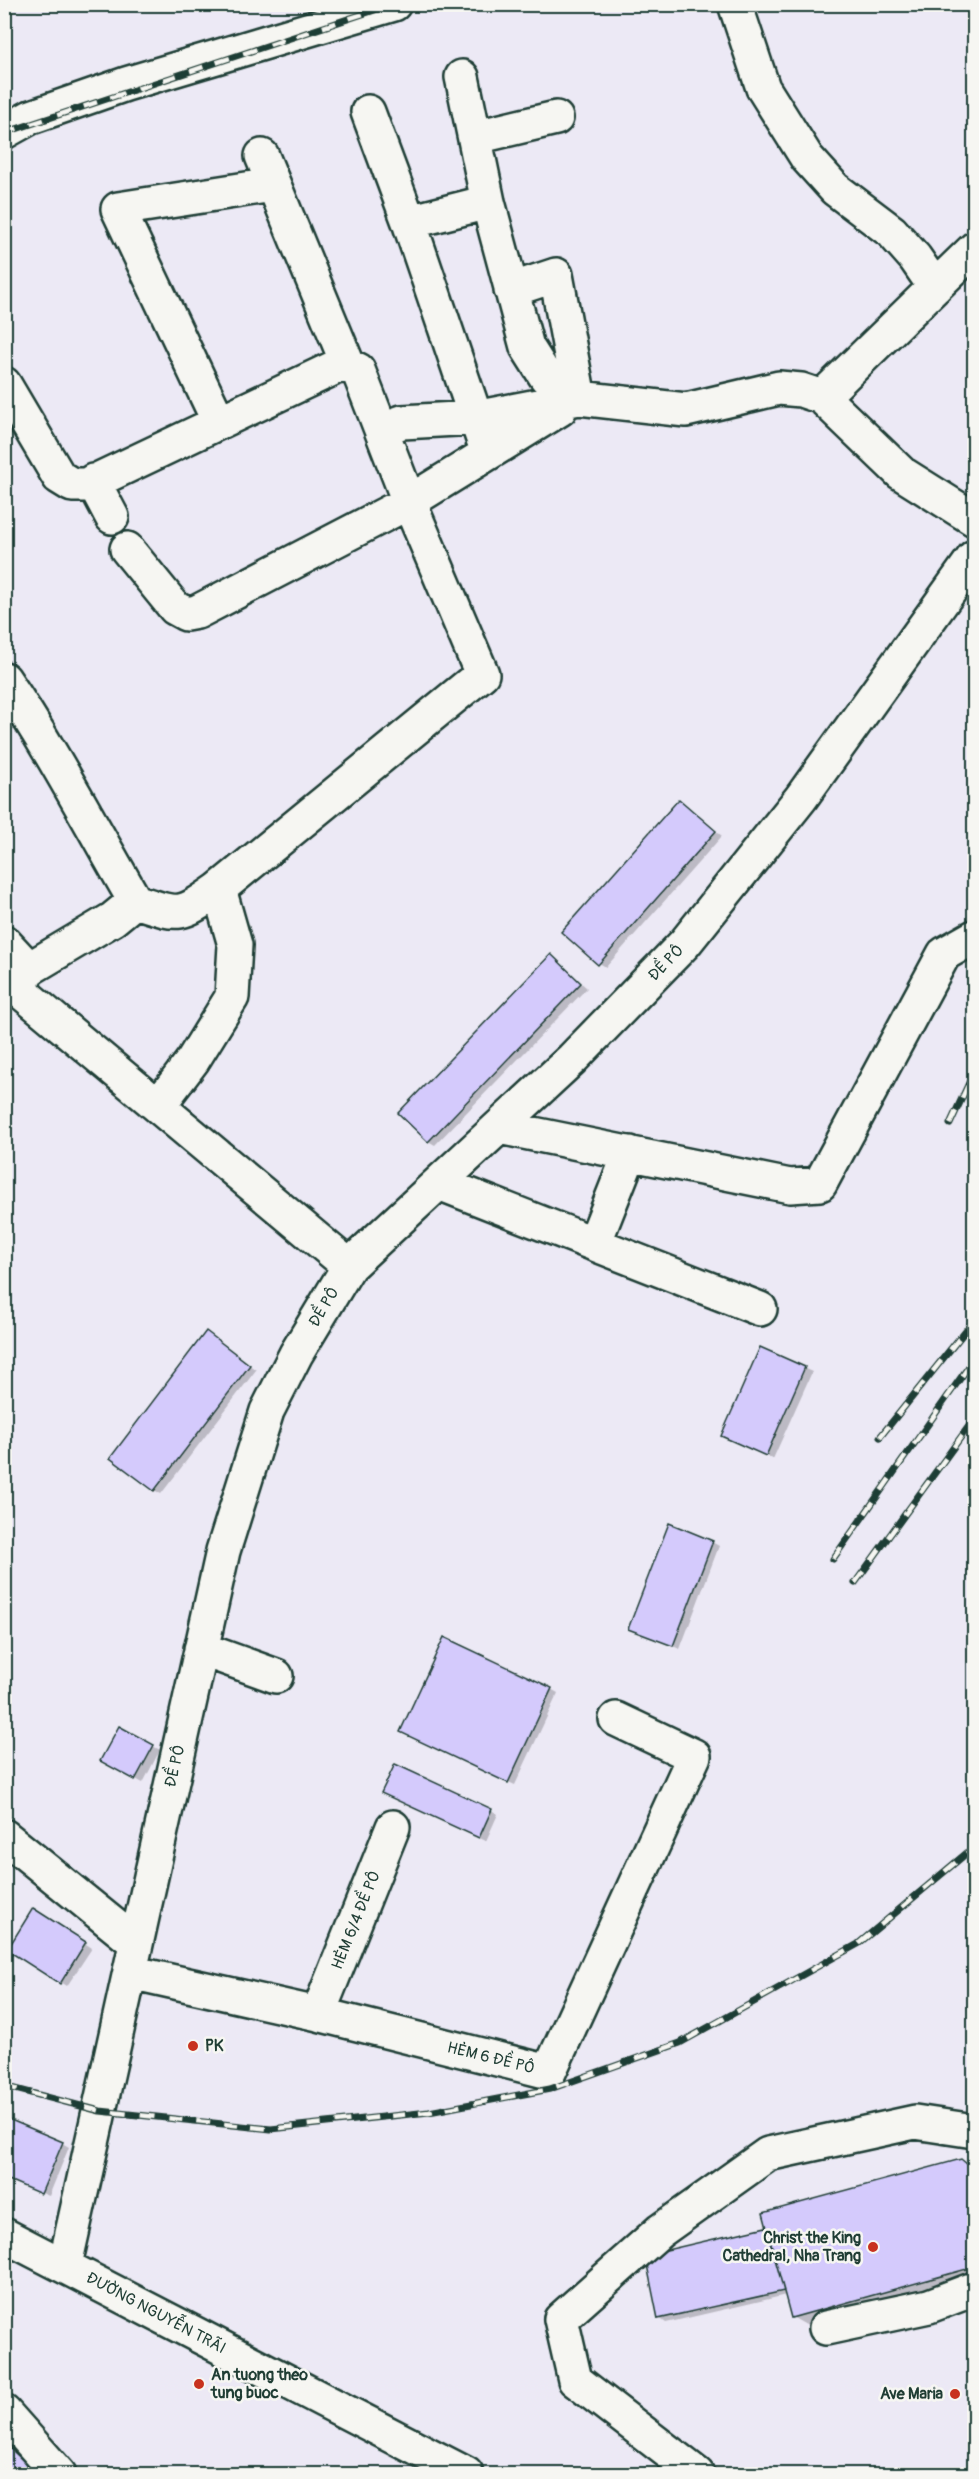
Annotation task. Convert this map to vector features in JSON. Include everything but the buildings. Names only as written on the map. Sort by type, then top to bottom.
[{"type":"street","points":[[4,132],[31,117],[126,84],[394,4]]},
{"type":"street","points":[[735,4],[763,88],[807,158],[835,189],[892,232],[915,258],[935,287]]},
{"type":"street","points":[[462,77],[488,202],[527,347],[546,377],[579,398]]},
{"type":"street","points":[[368,112],[409,222],[488,453]]},
{"type":"street","points":[[476,137],[556,118]]},
{"type":"street","points":[[219,422],[118,209],[268,170],[348,365]]},
{"type":"street","points":[[409,222],[488,202]]},
{"type":"street","points":[[822,397],[975,249]]},
{"type":"street","points":[[511,290],[556,275],[579,398]]},
{"type":"street","points":[[4,384],[59,477],[72,485],[87,484],[336,367],[348,365],[358,370],[408,502],[482,674],[219,889],[189,910],[171,913],[135,901],[48,748],[4,679]]},
{"type":"street","points":[[382,429],[402,422],[475,418],[579,398],[686,410],[779,388],[801,390],[822,397],[901,473],[975,519]]},
{"type":"street","points":[[127,549],[176,608],[186,614],[197,612],[408,502],[579,398]]},
{"type":"street","points":[[93,481],[112,517]]},
{"type":"street","name":"ĐỀ PÔ","points":[[65,2265],[223,1551],[267,1411],[296,1354],[349,1266],[572,1059],[685,943],[801,798],[975,556]]},
{"type":"street","points":[[158,1106],[193,1060],[232,997],[235,945],[219,889]]},
{"type":"street","points":[[135,901],[113,919],[29,969],[22,980],[25,994],[349,1266]]},
{"type":"street","points":[[499,1126],[790,1186],[820,1184],[944,954],[975,937]]},
{"type":"street","points":[[4,942],[29,969]]},
{"type":"street","points":[[594,1244],[630,1153]]},
{"type":"street","points":[[439,1183],[760,1310]]},
{"type":"street","points":[[201,1649],[276,1676]]},
{"type":"street","name":"HẺM 6 ĐỀ PÔ","points":[[133,1958],[318,2014],[549,2072],[694,1756],[616,1719]]},
{"type":"street","name":"HẺM 6/4 ĐỀ PÔ","points":[[318,2014],[393,1827]]},
{"type":"street","points":[[4,1836],[133,1958]]},
{"type":"street","points":[[697,2475],[574,2380],[561,2319],[660,2231],[768,2154],[915,2122],[975,2131]]},
{"type":"street","name":"ĐƯỜNG NGUYỄN TRÃI","points":[[4,2235],[466,2475]]},
{"type":"street","points":[[825,2328],[929,2306],[975,2289]]},
{"type":"street","points":[[4,2412],[59,2475]]},
{"type":"railway","points":[[4,133],[393,4]]},
{"type":"railway","points":[[950,1124],[974,1072]]},
{"type":"railway","points":[[880,1437],[974,1320]]},
{"type":"railway","points":[[833,1559],[974,1359]]},
{"type":"railway","points":[[855,1583],[974,1419]]},
{"type":"railway","points":[[4,2086],[100,2111],[271,2129],[429,2112],[550,2089],[680,2043],[858,1944],[974,1847]]},
{"type":"place","name":"PK","points":[[193,2046]]},
{"type":"place","name":"Christ the King Cathedral, Nha Trang","points":[[873,2247]]},
{"type":"place","name":"An tuong theo tung buoc","points":[[199,2384]]},
{"type":"place","name":"Ave Maria","points":[[955,2394]]}]
